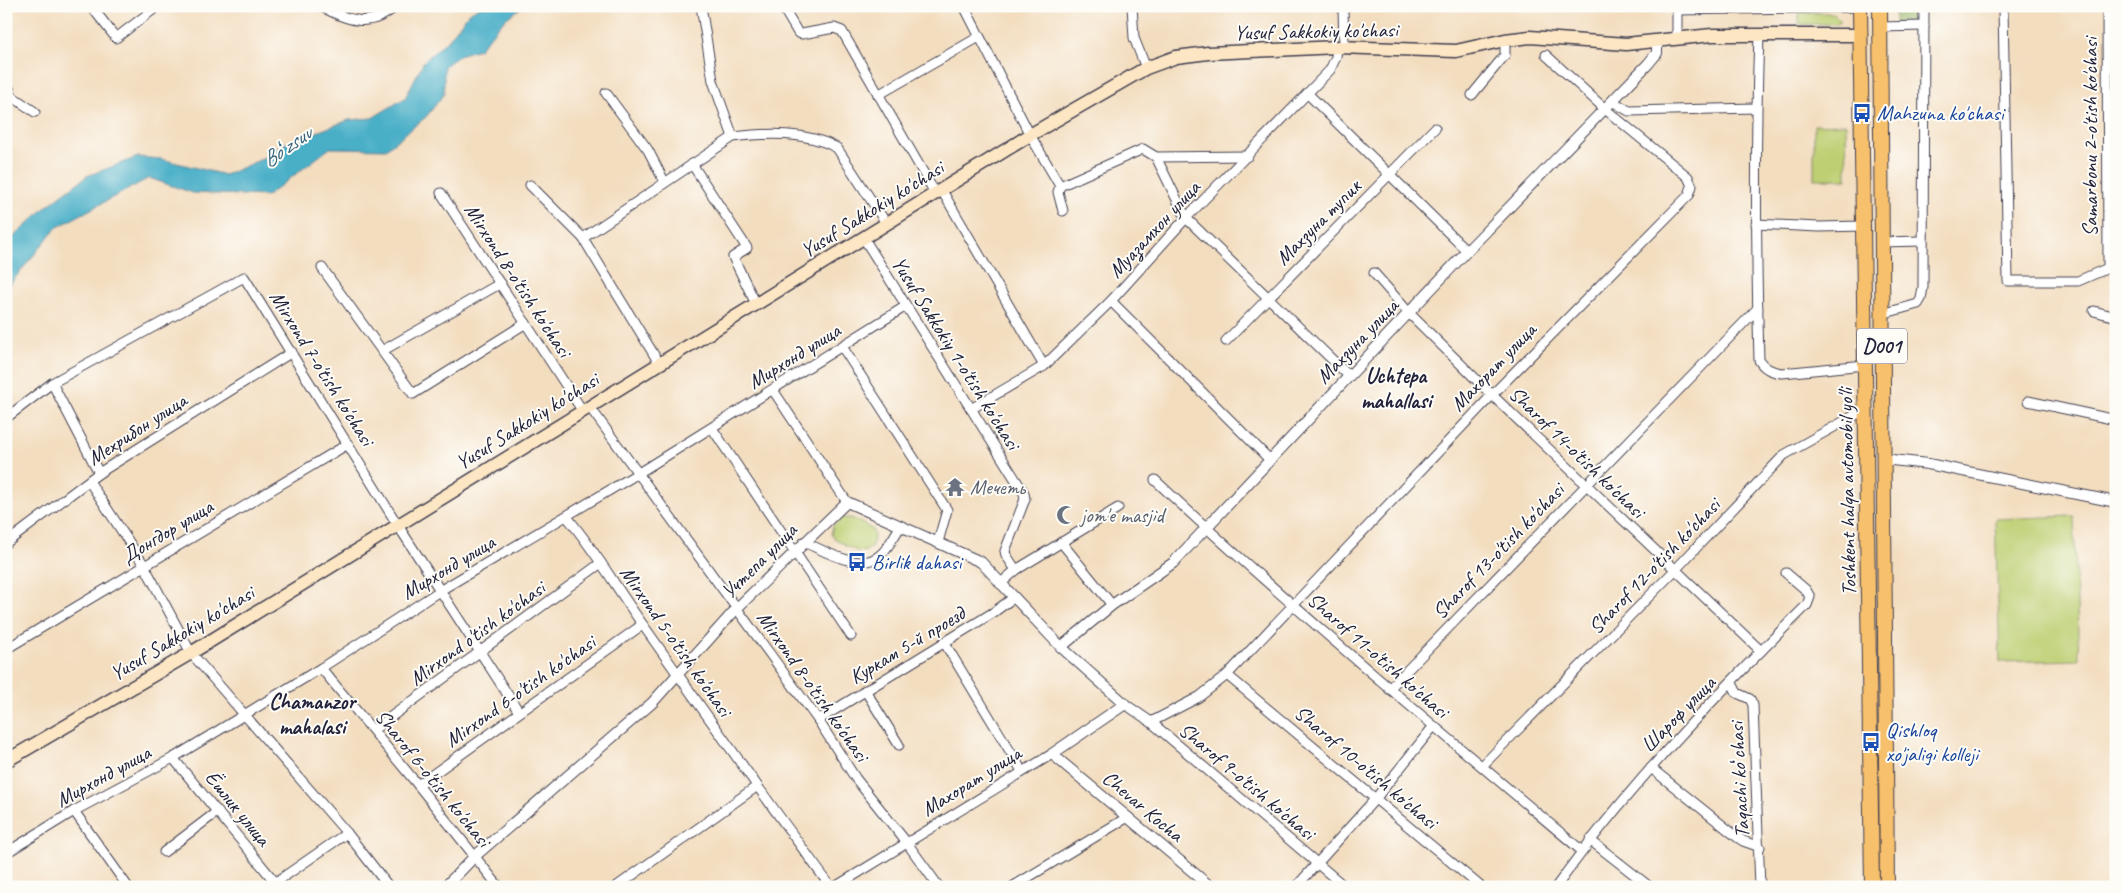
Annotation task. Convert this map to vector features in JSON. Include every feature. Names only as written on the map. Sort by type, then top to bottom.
[{"type":"highway","name":"Toshkent halqa avtomobil yo'li","points":[[1860,6],[1872,887]]},
{"type":"highway","name":"Toshkent halqa avtomobil yo'li","points":[[1880,6],[1883,518],[1888,887]]},
{"type":"highway","points":[[1865,314],[1882,314]]},
{"type":"highway","points":[[1868,517],[1883,518]]},
{"type":"main road","name":"Yusuf Sakkokiy ko'chasi","points":[[6,760],[191,653],[397,524],[1030,135],[1146,68],[1168,59],[1192,55],[1341,47],[1456,51],[1505,40],[1538,37],[1620,44],[1712,35],[1861,35]]},
{"type":"street","points":[[91,6],[116,38],[158,6]]},
{"type":"street","points":[[320,6],[343,18],[361,22],[377,19],[396,6]]},
{"type":"street","points":[[701,6],[713,81],[733,137]]},
{"type":"street","points":[[782,6],[798,33],[802,34],[834,28],[842,31],[878,95],[1044,366]]},
{"type":"street","points":[[964,6],[1030,135],[1060,186]]},
{"type":"street","points":[[1132,6],[1134,38],[1146,68]]},
{"type":"street","name":"Муазамхон улица","points":[[971,409],[1044,366],[1112,301],[1186,218],[1308,94],[1330,70],[1341,47],[1344,6]]},
{"type":"street","points":[[1677,38],[1677,8],[1860,6]]},
{"type":"street","points":[[1882,314],[1918,304],[1923,287],[1924,6]]},
{"type":"street","name":"Samarbonu 2-o'tish ko'chasi","points":[[2003,6],[2008,281],[2078,281],[2108,268],[2107,6]]},
{"type":"street","points":[[1880,27],[1924,26]]},
{"type":"street","points":[[1759,35],[1756,108],[1759,360],[1762,366],[1772,372],[1865,365]]},
{"type":"street","points":[[878,95],[979,37]]},
{"type":"street","points":[[1472,94],[1505,55],[1505,40]]},
{"type":"street","name":"Махзуна улица","points":[[1061,647],[1112,605],[1173,563],[1269,459],[1410,314],[1467,251],[1657,53],[1658,41]]},
{"type":"street","name":"Махорат улица","points":[[1151,722],[1199,697],[1227,675],[1292,604],[1492,395],[1689,195],[1692,186],[1688,177],[1608,105],[1546,55]]},
{"type":"street","points":[[6,82],[13,97],[36,112]]},
{"type":"street","points":[[606,93],[648,150],[664,182]]},
{"type":"street","points":[[1308,94],[1467,251]]},
{"type":"street","points":[[1608,105],[1629,111],[1756,108]]},
{"type":"street","name":"Махзуна тупик","points":[[1226,341],[1435,128]]},
{"type":"street","points":[[583,238],[733,137],[800,136],[827,142],[837,148],[886,223]]},
{"type":"street","points":[[1063,211],[1058,192],[1060,186],[1144,149],[1156,156],[1248,156]]},
{"type":"street","points":[[1156,156],[1186,218],[1267,299],[1349,376]]},
{"type":"street","points":[[692,164],[747,248],[732,257],[756,304]]},
{"type":"street","points":[[530,185],[583,238],[659,363]]},
{"type":"street","name":"Mirxond 8-o'tish ko'chasi","points":[[441,193],[526,323],[586,408],[638,474],[737,608],[818,720],[856,779],[939,887]]},
{"type":"street","points":[[1756,224],[1819,227],[1863,226]]},
{"type":"street","name":"Yusuf Sakkokiy 1-o'tish ko'chasi","points":[[863,237],[1024,493],[1025,499],[1005,551],[1016,570]]},
{"type":"street","points":[[1881,242],[1922,241]]},
{"type":"street","points":[[322,268],[413,394],[526,323]]},
{"type":"street","name":"Sharof 14-o'tish ko'chasi","points":[[1374,273],[1410,314],[1492,395],[1761,651]]},
{"type":"street","name":"Mirxond 7-o'tish ko'chasi","points":[[6,418],[52,382],[241,277],[246,279],[397,524],[519,712]]},
{"type":"street","points":[[382,351],[501,283]]},
{"type":"street","points":[[1112,301],[1269,459]]},
{"type":"street","name":"Мирхонд улица","points":[[6,853],[74,812],[173,758],[244,715],[321,668],[441,590],[638,474],[843,348],[906,306]]},
{"type":"street","name":"Sharof 13-o'tish ko'chasi","points":[[1389,689],[1758,308]]},
{"type":"street","points":[[2094,311],[2116,316]]},
{"type":"street","points":[[843,348],[947,510],[938,542]]},
{"type":"street","name":"Мехрибон улица","points":[[6,543],[90,480],[292,352]]},
{"type":"street","points":[[52,382],[99,474]]},
{"type":"street","points":[[773,390],[847,502],[981,562],[1061,647],[1125,704]]},
{"type":"street","points":[[2028,401],[2116,420]]},
{"type":"street","name":"Sharof 12-o'tish ko'chasi","points":[[1482,766],[1676,569],[1784,455],[1866,408]]},
{"type":"street","points":[[712,428],[851,636]]},
{"type":"street","name":"Донгдор улица","points":[[6,650],[144,565],[348,444]]},
{"type":"street","points":[[1883,459],[1928,464],[2116,502]]},
{"type":"street","points":[[90,480],[144,565],[191,653],[346,833],[389,887]]},
{"type":"street","name":"Sharof 11-o'tish ko'chasi","points":[[1155,480],[1206,528],[1389,689],[1582,851]]},
{"type":"street","name":"Учтепа улица","points":[[445,887],[474,856],[652,703],[737,608],[847,502]]},
{"type":"street","points":[[1000,584],[1016,570],[1118,508]]},
{"type":"street","name":"Mirxond 5-o'tish ko'chasi","points":[[566,517],[583,536],[642,625],[678,673],[756,787],[833,887]]},
{"type":"street","points":[[804,542],[857,562],[867,562],[882,554],[900,526]]},
{"type":"street","points":[[1061,542],[1112,605]]},
{"type":"street","name":"Mirxond o'tish ko'chasi","points":[[373,730],[601,563]]},
{"type":"street","name":"Шароф улица","points":[[1556,887],[1590,840],[1651,768],[1807,605],[1810,597],[1806,590],[1786,573]]},
{"type":"street","name":"Куркам 5-й проезд","points":[[818,720],[994,612],[1013,598]]},
{"type":"street","name":"Mirxond 6-o'tish ko'chasi","points":[[418,785],[642,625]]},
{"type":"street","points":[[944,642],[1022,771]]},
{"type":"street","name":"Sharof 6-o'tish ko'chasi","points":[[321,668],[418,785],[498,887]]},
{"type":"street","name":"Sharof 10-o'tish ko'chasi","points":[[1227,675],[1481,887]]},
{"type":"street","name":"Taqachi koʻchasi","points":[[1732,682],[1737,693],[1750,699],[1753,705],[1760,847],[1760,887]]},
{"type":"street","points":[[866,690],[898,745]]},
{"type":"street","name":"Махорат улица","points":[[833,887],[1052,754],[1125,704]]},
{"type":"street","name":"Sharof 9-o'tish ko'chasi","points":[[1125,704],[1151,722],[1345,887]]},
{"type":"street","points":[[1296,887],[1376,798],[1433,727]]},
{"type":"street","name":"Chevar Kocha","points":[[1052,754],[1211,887]]},
{"type":"street","name":"Ёшлик улица","points":[[173,758],[218,811],[272,884]]},
{"type":"street","points":[[1651,768],[1737,837],[1760,847]]},
{"type":"street","points":[[616,887],[756,787]]},
{"type":"street","points":[[164,852],[218,811]]},
{"type":"street","points":[[74,812],[126,886]]},
{"type":"street","points":[[1012,887],[1128,817]]},
{"type":"street","points":[[272,884],[346,833]]},
{"type":"street","points":[[1590,840],[1650,887]]},
{"type":"green space","points":[[1895,6],[1912,6],[1912,22],[1895,22]]},
{"type":"green space","points":[[1799,13],[1833,13],[1841,21],[1835,24],[1799,24]]},
{"type":"green space","points":[[1846,124],[1847,179],[1814,179],[1814,125]]},
{"type":"green space","points":[[2074,516],[2079,660],[2000,662],[1995,519]]},
{"type":"green space","points":[[842,518],[852,518],[872,529],[874,541],[868,549],[859,551],[848,547],[834,538],[831,534],[833,526]]},
{"type":"water","name":"Boʻzsuv","points":[[481,6],[523,6],[504,20],[479,49],[462,54],[444,66],[444,94],[426,117],[386,149],[330,148],[267,196],[193,193],[149,178],[56,228],[6,289],[6,244],[47,206],[87,176],[138,157],[161,159],[225,175],[262,159],[279,146],[349,120],[372,118],[405,98],[424,61],[449,39],[469,13]]},
{"type":"place","name":"Mahzuna ko'chasi","points":[[1862,113]]},
{"type":"place","name":"Мечеть","points":[[955,487]]},
{"type":"place","name":"jom'e masjid","points":[[1066,515]]},
{"type":"place","name":"Birlik dahasi","points":[[857,562]]},
{"type":"place","name":"Qishloq xo'jaligi kolleji","points":[[1871,742]]},
{"type":"district","name":"Uchtepa mahallasi","points":[[1396,388]]},
{"type":"district","name":"Chamanzor mahalasi","points":[[312,714]]}]
